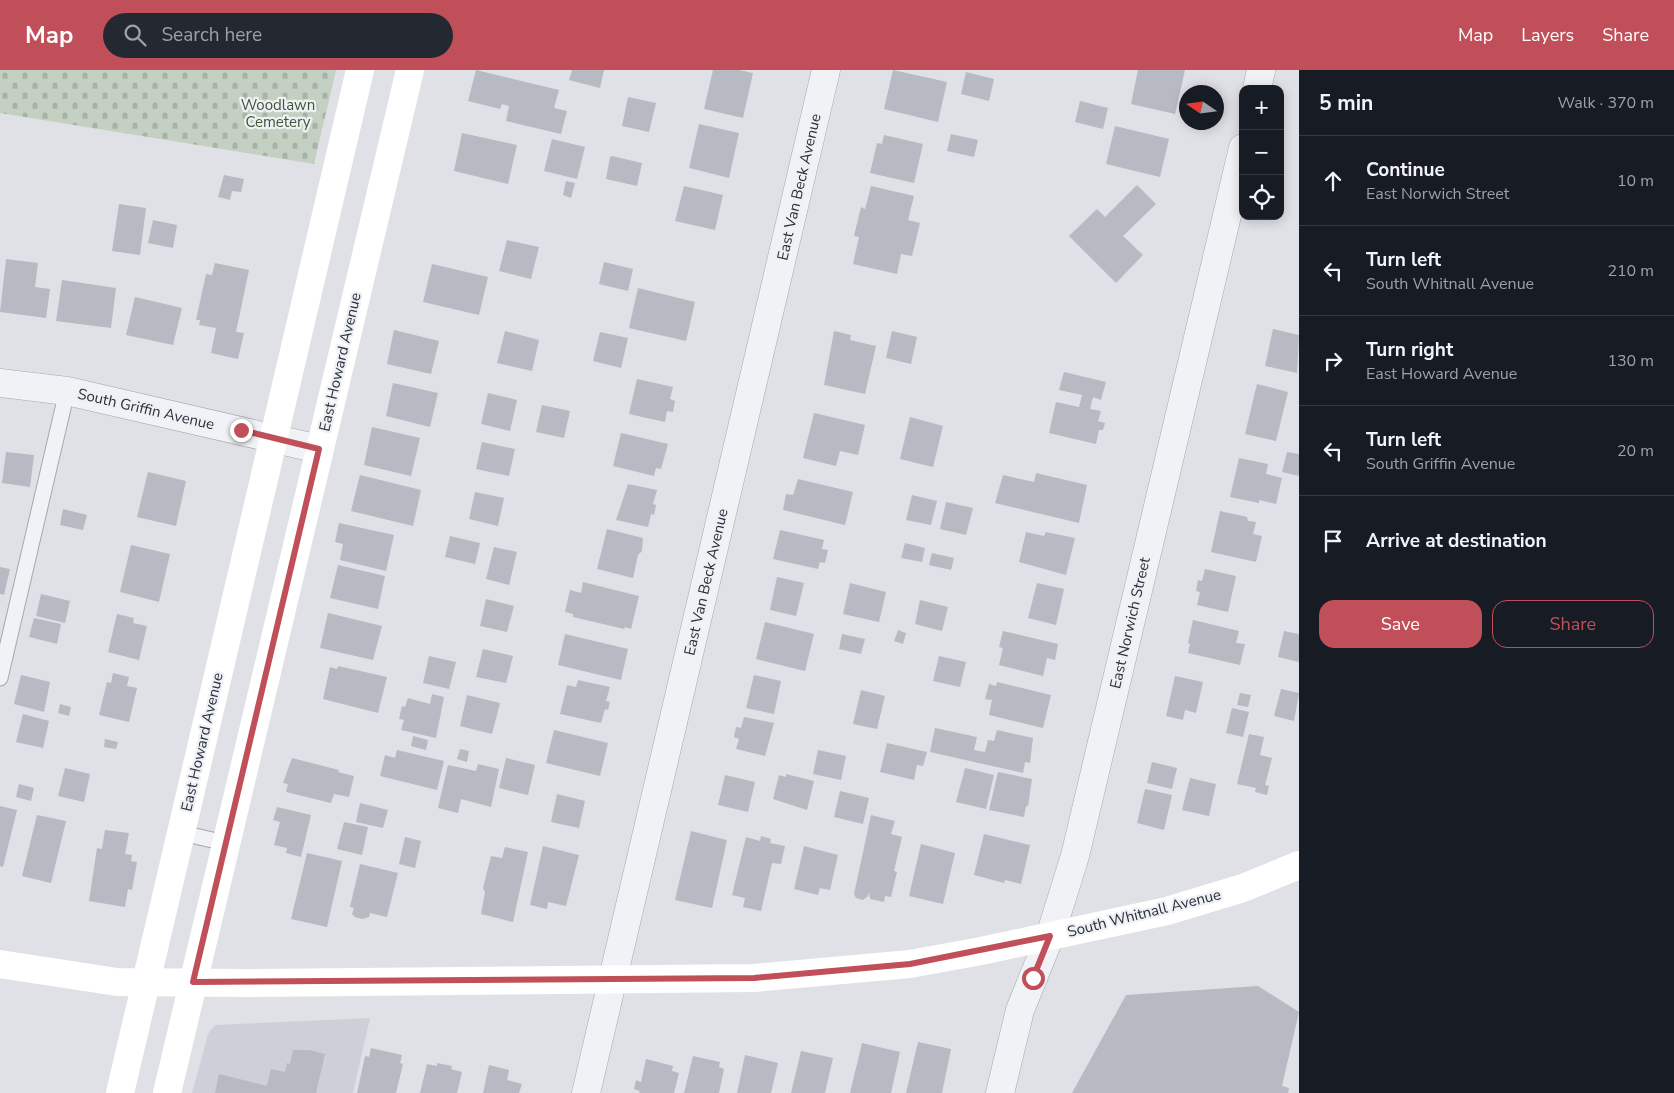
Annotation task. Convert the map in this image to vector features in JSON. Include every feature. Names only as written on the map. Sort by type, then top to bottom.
[{"type":"main road","name":"East Howard Avenue","points":[[120,1093],[360,70]]},
{"type":"main road","name":"East Howard Avenue","points":[[167,1093],[410,70]]},
{"type":"main road","name":"South Whitnall Avenue","points":[[0,964],[110,981],[146,982],[754,978],[850,971],[910,964],[1167,910],[1243,888],[1299,866]]},
{"type":"street","name":"East Van Beck Avenue","points":[[586,1093],[826,70]]},
{"type":"street","points":[[1258,85],[1261,70]]},
{"type":"street","name":"East Norwich Street","points":[[1000,1093],[1020,1010],[1050,936],[1075,856],[1239,165]]},
{"type":"street","name":"South Griffin Avenue","points":[[0,383],[67,391],[319,449]]},
{"type":"lane","points":[[0,678],[67,391]]},
{"type":"lane","points":[[181,833],[226,843]]},
{"type":"shaded area","points":[[370,1018],[353,1093],[192,1093],[208,1034],[215,1025]]},
{"type":"green space","name":"Woodlawn Cemetery","points":[[0,70],[336,70],[314,164],[0,113]]},
{"type":"building","points":[[476,70],[559,90],[554,108],[567,111],[561,134],[506,121],[509,106],[502,104],[500,109],[468,101]]},
{"type":"building","points":[[572,70],[604,70],[600,88],[569,80]]},
{"type":"building","points":[[713,70],[739,70],[753,73],[743,118],[704,109]]},
{"type":"building","points":[[893,70],[947,82],[938,122],[884,109]]},
{"type":"building","points":[[1138,70],[1185,70],[1182,85],[1179,85],[1179,96],[1175,114],[1131,104]]},
{"type":"building","points":[[966,72],[994,79],[989,101],[961,94]]},
{"type":"building","points":[[628,97],[656,103],[649,132],[622,126]]},
{"type":"building","points":[[1080,101],[1108,108],[1103,129],[1075,122]]},
{"type":"building","points":[[699,124],[739,133],[729,178],[689,168]]},
{"type":"building","points":[[1115,126],[1169,139],[1160,177],[1106,164]]},
{"type":"building","points":[[462,133],[517,145],[508,184],[454,171]]},
{"type":"building","points":[[951,134],[978,140],[974,157],[947,151]]},
{"type":"building","points":[[884,135],[923,144],[914,183],[870,173],[877,143],[882,144]]},
{"type":"building","points":[[552,139],[585,147],[577,179],[544,171]]},
{"type":"building","points":[[610,157],[642,163],[637,186],[606,179]]},
{"type":"building","points":[[224,175],[244,179],[241,192],[232,191],[230,200],[218,197]]},
{"type":"building","points":[[566,181],[575,183],[571,198],[563,195]]},
{"type":"building","points":[[1137,185],[1156,204],[1123,236],[1143,255],[1116,283],[1069,236],[1097,209],[1105,217]]},
{"type":"building","points":[[684,186],[723,195],[715,230],[675,221]]},
{"type":"building","points":[[871,186],[914,196],[908,220],[920,223],[912,256],[901,254],[897,274],[853,264],[859,237],[854,236],[861,207],[865,209]]},
{"type":"building","points":[[119,204],[146,208],[140,255],[112,251]]},
{"type":"building","points":[[153,220],[177,225],[173,248],[148,243]]},
{"type":"building","points":[[507,240],[539,247],[531,279],[499,271]]},
{"type":"building","points":[[6,259],[38,263],[35,287],[50,289],[46,318],[0,312]]},
{"type":"building","points":[[604,262],[633,269],[628,291],[599,284]]},
{"type":"building","points":[[215,263],[249,270],[236,332],[244,333],[238,359],[211,353],[216,328],[199,325],[200,320],[196,320],[206,274],[212,275]]},
{"type":"building","points":[[432,264],[488,277],[479,315],[423,302]]},
{"type":"building","points":[[62,280],[116,288],[111,328],[56,321]]},
{"type":"building","points":[[638,288],[695,302],[686,341],[629,328]]},
{"type":"building","points":[[135,297],[182,308],[173,345],[126,335]]},
{"type":"building","points":[[1273,329],[1299,335],[1297,373],[1265,366]]},
{"type":"building","points":[[394,330],[439,341],[431,374],[387,364]]},
{"type":"building","points":[[505,331],[539,340],[532,371],[497,363]]},
{"type":"building","points":[[834,331],[851,335],[850,340],[876,346],[865,394],[824,385]]},
{"type":"building","points":[[892,331],[917,337],[911,364],[886,358]]},
{"type":"building","points":[[600,332],[628,338],[621,368],[593,361]]},
{"type":"building","points":[[1064,372],[1106,382],[1101,400],[1093,397],[1090,409],[1101,411],[1098,421],[1105,423],[1103,430],[1099,430],[1096,444],[1049,433],[1056,402],[1079,407],[1082,395],[1059,390]]},
{"type":"building","points":[[637,379],[673,387],[670,399],[675,401],[673,412],[667,411],[665,422],[629,414]]},
{"type":"building","points":[[393,383],[438,393],[430,427],[386,416]]},
{"type":"building","points":[[1257,384],[1288,392],[1276,441],[1245,434]]},
{"type":"building","points":[[488,393],[517,400],[510,431],[481,424]]},
{"type":"building","points":[[542,405],[570,411],[564,438],[536,432]]},
{"type":"building","points":[[814,413],[865,425],[858,455],[840,451],[836,466],[803,458]]},
{"type":"building","points":[[910,417],[943,426],[933,467],[900,459]]},
{"type":"building","points":[[372,427],[420,438],[411,476],[364,465]]},
{"type":"building","points":[[621,433],[668,444],[661,469],[656,468],[654,476],[613,466]]},
{"type":"building","points":[[482,442],[515,449],[509,476],[476,469]]},
{"type":"building","points":[[6,452],[34,455],[30,487],[2,483]]},
{"type":"building","points":[[1287,452],[1299,454],[1299,476],[1282,472]]},
{"type":"building","points":[[1239,458],[1268,464],[1266,474],[1282,478],[1276,504],[1259,500],[1259,503],[1230,497]]},
{"type":"building","points":[[148,472],[186,481],[176,526],[137,517]]},
{"type":"building","points":[[1036,473],[1087,485],[1079,523],[995,503],[1003,475],[1034,482]]},
{"type":"building","points":[[360,475],[421,490],[413,526],[351,511]]},
{"type":"building","points":[[798,479],[853,492],[845,525],[783,510],[786,494],[793,495]]},
{"type":"building","points":[[628,484],[657,490],[653,504],[656,505],[654,515],[651,514],[648,527],[616,520]]},
{"type":"building","points":[[475,492],[504,498],[498,526],[469,519]]},
{"type":"building","points":[[912,495],[937,501],[931,525],[906,520]]},
{"type":"building","points":[[946,502],[973,508],[966,535],[940,529]]},
{"type":"building","points":[[63,509],[87,515],[83,530],[60,525]]},
{"type":"building","points":[[1220,511],[1247,517],[1248,521],[1256,522],[1253,534],[1262,536],[1256,562],[1211,552]]},
{"type":"building","points":[[339,523],[394,535],[386,571],[340,560],[343,544],[335,542]]},
{"type":"building","points":[[607,529],[643,538],[642,551],[638,555],[633,578],[597,569]]},
{"type":"building","points":[[780,530],[824,540],[822,549],[828,550],[825,563],[820,562],[818,569],[773,559]]},
{"type":"building","points":[[1026,532],[1044,536],[1046,532],[1075,538],[1066,575],[1019,562]]},
{"type":"building","points":[[450,536],[480,543],[475,564],[445,557]]},
{"type":"building","points":[[905,543],[925,548],[922,562],[901,558]]},
{"type":"building","points":[[131,545],[170,554],[159,602],[120,592]]},
{"type":"building","points":[[494,547],[517,552],[509,585],[486,579]]},
{"type":"building","points":[[932,553],[954,558],[951,570],[929,565]]},
{"type":"building","points":[[338,565],[385,576],[378,609],[330,598]]},
{"type":"building","points":[[0,567],[10,569],[4,595],[0,594]]},
{"type":"building","points":[[1205,569],[1236,576],[1228,612],[1197,605],[1200,592],[1196,591],[1198,580],[1202,581]]},
{"type":"building","points":[[777,577],[804,583],[796,616],[770,610]]},
{"type":"building","points":[[583,582],[639,596],[631,629],[573,617],[573,614],[565,612],[570,590],[581,593]]},
{"type":"building","points":[[850,583],[886,592],[879,622],[843,614]]},
{"type":"building","points":[[1037,583],[1064,589],[1056,625],[1028,618]]},
{"type":"building","points":[[41,594],[70,601],[65,623],[36,616]]},
{"type":"building","points":[[486,599],[514,606],[507,632],[480,626]]},
{"type":"building","points":[[920,600],[948,607],[942,631],[915,624]]},
{"type":"building","points":[[328,613],[382,626],[373,660],[320,648]]},
{"type":"building","points":[[117,614],[134,618],[133,623],[147,626],[139,660],[108,652]]},
{"type":"building","points":[[34,618],[61,624],[57,644],[29,637]]},
{"type":"building","points":[[1193,620],[1239,631],[1236,643],[1245,644],[1240,665],[1188,653]]},
{"type":"building","points":[[765,622],[814,634],[805,671],[756,659]]},
{"type":"building","points":[[898,630],[906,633],[903,644],[894,641]]},
{"type":"building","points":[[1003,631],[1058,644],[1055,660],[1047,658],[1043,676],[999,665],[1003,648],[999,647]]},
{"type":"building","points":[[1284,631],[1299,634],[1299,662],[1278,657]]},
{"type":"building","points":[[565,634],[628,649],[621,680],[558,665]]},
{"type":"building","points":[[842,634],[865,639],[861,654],[839,649]]},
{"type":"building","points":[[483,649],[513,656],[506,683],[476,677]]},
{"type":"building","points":[[429,656],[456,662],[449,689],[423,683]]},
{"type":"building","points":[[939,656],[966,662],[960,687],[933,681]]},
{"type":"building","points":[[338,666],[387,677],[378,713],[323,699],[330,667],[337,669]]},
{"type":"building","points":[[113,673],[129,677],[127,686],[137,688],[129,722],[99,715],[107,682],[111,683]]},
{"type":"building","points":[[21,675],[50,682],[44,712],[14,704]]},
{"type":"building","points":[[754,675],[781,681],[774,714],[746,708]]},
{"type":"building","points":[[1175,676],[1203,682],[1196,713],[1185,710],[1183,720],[1166,716]]},
{"type":"building","points":[[578,680],[610,687],[606,701],[610,702],[608,710],[605,709],[601,723],[560,714],[567,685],[576,687]]},
{"type":"building","points":[[997,682],[1051,695],[1043,728],[989,715],[992,700],[985,699],[989,684],[996,686]]},
{"type":"building","points":[[1281,689],[1299,693],[1294,721],[1274,716]]},
{"type":"building","points":[[861,690],[885,696],[877,729],[853,724]]},
{"type":"building","points":[[1240,693],[1251,695],[1248,707],[1237,705]]},
{"type":"building","points":[[432,694],[444,697],[436,738],[401,730],[404,720],[399,719],[402,706],[405,707],[408,698],[430,704]]},
{"type":"building","points":[[467,695],[500,703],[492,734],[460,726]]},
{"type":"building","points":[[60,704],[71,707],[69,716],[58,713]]},
{"type":"building","points":[[1232,708],[1249,712],[1243,737],[1226,733]]},
{"type":"building","points":[[23,714],[49,721],[43,748],[16,742]]},
{"type":"building","points":[[744,717],[774,723],[765,756],[736,749],[739,739],[734,737],[736,727],[741,728]]},
{"type":"building","points":[[935,728],[977,737],[974,750],[985,752],[988,740],[994,741],[997,730],[1033,738],[1030,763],[1025,762],[1023,773],[930,752]]},
{"type":"building","points":[[554,730],[608,743],[600,776],[546,763]]},
{"type":"building","points":[[1249,734],[1264,737],[1260,755],[1272,758],[1265,785],[1269,786],[1267,795],[1255,792],[1256,788],[1237,784]]},
{"type":"building","points":[[413,736],[428,740],[426,750],[411,746]]},
{"type":"building","points":[[105,739],[118,742],[116,749],[104,747]]},
{"type":"building","points":[[887,743],[927,752],[923,766],[917,765],[914,780],[880,772]]},
{"type":"building","points":[[460,749],[469,751],[467,762],[457,759]]},
{"type":"building","points":[[397,750],[444,761],[437,790],[380,776],[385,755],[395,758]]},
{"type":"building","points":[[818,750],[846,756],[841,780],[813,774]]},
{"type":"building","points":[[292,758],[339,770],[338,772],[354,776],[349,797],[334,794],[331,803],[286,792],[288,784],[283,783]]},
{"type":"building","points":[[506,758],[535,765],[528,795],[499,788]]},
{"type":"building","points":[[1152,762],[1177,768],[1172,789],[1147,783]]},
{"type":"building","points":[[478,764],[499,769],[491,807],[461,799],[458,813],[438,808],[448,765],[476,771]]},
{"type":"building","points":[[65,768],[90,774],[84,802],[58,796]]},
{"type":"building","points":[[965,768],[994,775],[986,809],[956,802]]},
{"type":"building","points":[[998,772],[1032,779],[1028,806],[1026,806],[1024,817],[989,810]]},
{"type":"building","points":[[786,774],[814,781],[807,810],[773,799],[779,775],[786,777]]},
{"type":"building","points":[[725,775],[755,782],[748,812],[718,805]]},
{"type":"building","points":[[1190,778],[1216,784],[1209,816],[1182,810]]},
{"type":"building","points":[[19,784],[34,788],[31,801],[16,797]]},
{"type":"building","points":[[1145,789],[1172,795],[1164,830],[1137,823]]},
{"type":"building","points":[[840,791],[869,798],[863,824],[834,817]]},
{"type":"building","points":[[557,794],[585,801],[579,828],[551,822]]},
{"type":"building","points":[[360,803],[388,810],[383,828],[356,822]]},
{"type":"building","points":[[0,806],[17,810],[3,867],[0,866]]},
{"type":"building","points":[[277,807],[311,815],[301,857],[286,853],[287,848],[274,845],[280,822],[273,820]]},
{"type":"building","points":[[37,815],[66,821],[51,883],[22,876]]},
{"type":"building","points":[[871,815],[895,821],[891,834],[902,837],[894,871],[897,872],[891,897],[885,896],[884,902],[870,899],[869,892],[868,896],[863,900],[856,898],[854,894]]},
{"type":"building","points":[[344,822],[368,827],[362,855],[337,849]]},
{"type":"building","points":[[105,830],[129,833],[125,854],[132,855],[131,861],[137,862],[132,890],[128,889],[125,907],[89,901],[97,848],[102,849]]},
{"type":"building","points":[[691,831],[727,840],[712,908],[675,900]]},
{"type":"building","points":[[984,834],[1030,845],[1021,884],[1005,880],[1004,883],[974,875]]},
{"type":"building","points":[[761,836],[771,839],[770,843],[785,846],[781,864],[772,863],[761,911],[743,907],[745,898],[732,895],[746,837],[760,841]]},
{"type":"building","points":[[405,837],[421,841],[415,868],[399,864]]},
{"type":"building","points":[[921,844],[955,853],[943,904],[909,896]]},
{"type":"building","points":[[543,846],[579,855],[566,906],[548,902],[547,909],[530,905]]},
{"type":"building","points":[[804,846],[838,855],[830,890],[820,888],[818,895],[794,889]]},
{"type":"building","points":[[505,847],[528,852],[513,922],[481,914],[485,892],[483,888],[491,856],[502,858]]},
{"type":"building","points":[[307,853],[342,861],[327,927],[291,919]]},
{"type":"building","points":[[360,864],[398,873],[387,917],[370,913],[369,917],[362,919],[352,914],[354,908],[350,907]]},
{"type":"building","points":[[1258,986],[1299,1012],[1282,1086],[1289,1088],[1288,1093],[1072,1093],[1126,995]]},
{"type":"building","points":[[918,1042],[951,1049],[942,1093],[906,1093]]},
{"type":"building","points":[[862,1043],[900,1052],[891,1093],[850,1093]]},
{"type":"building","points":[[371,1048],[402,1055],[400,1063],[403,1064],[396,1093],[357,1093],[365,1056],[369,1057]]},
{"type":"building","points":[[293,1050],[309,1050],[325,1054],[316,1093],[215,1093],[219,1074],[267,1086],[271,1069],[285,1072],[287,1063],[290,1064]]},
{"type":"building","points":[[801,1051],[833,1058],[825,1093],[791,1093]]},
{"type":"building","points":[[745,1055],[778,1063],[771,1093],[737,1093]]},
{"type":"building","points":[[693,1056],[720,1062],[719,1067],[724,1069],[719,1093],[684,1093]]},
{"type":"building","points":[[646,1059],[673,1066],[672,1071],[679,1073],[674,1093],[639,1093],[640,1091],[634,1089],[636,1080],[641,1082]]},
{"type":"building","points":[[437,1063],[452,1066],[451,1069],[462,1072],[457,1093],[420,1093],[427,1064],[437,1066]]},
{"type":"building","points":[[489,1065],[509,1070],[507,1080],[522,1084],[519,1093],[483,1093]]},
{"type":"route","points":[[241,430],[319,449],[193,982],[754,978],[850,971],[910,964],[1050,936],[1033,978]]}]
